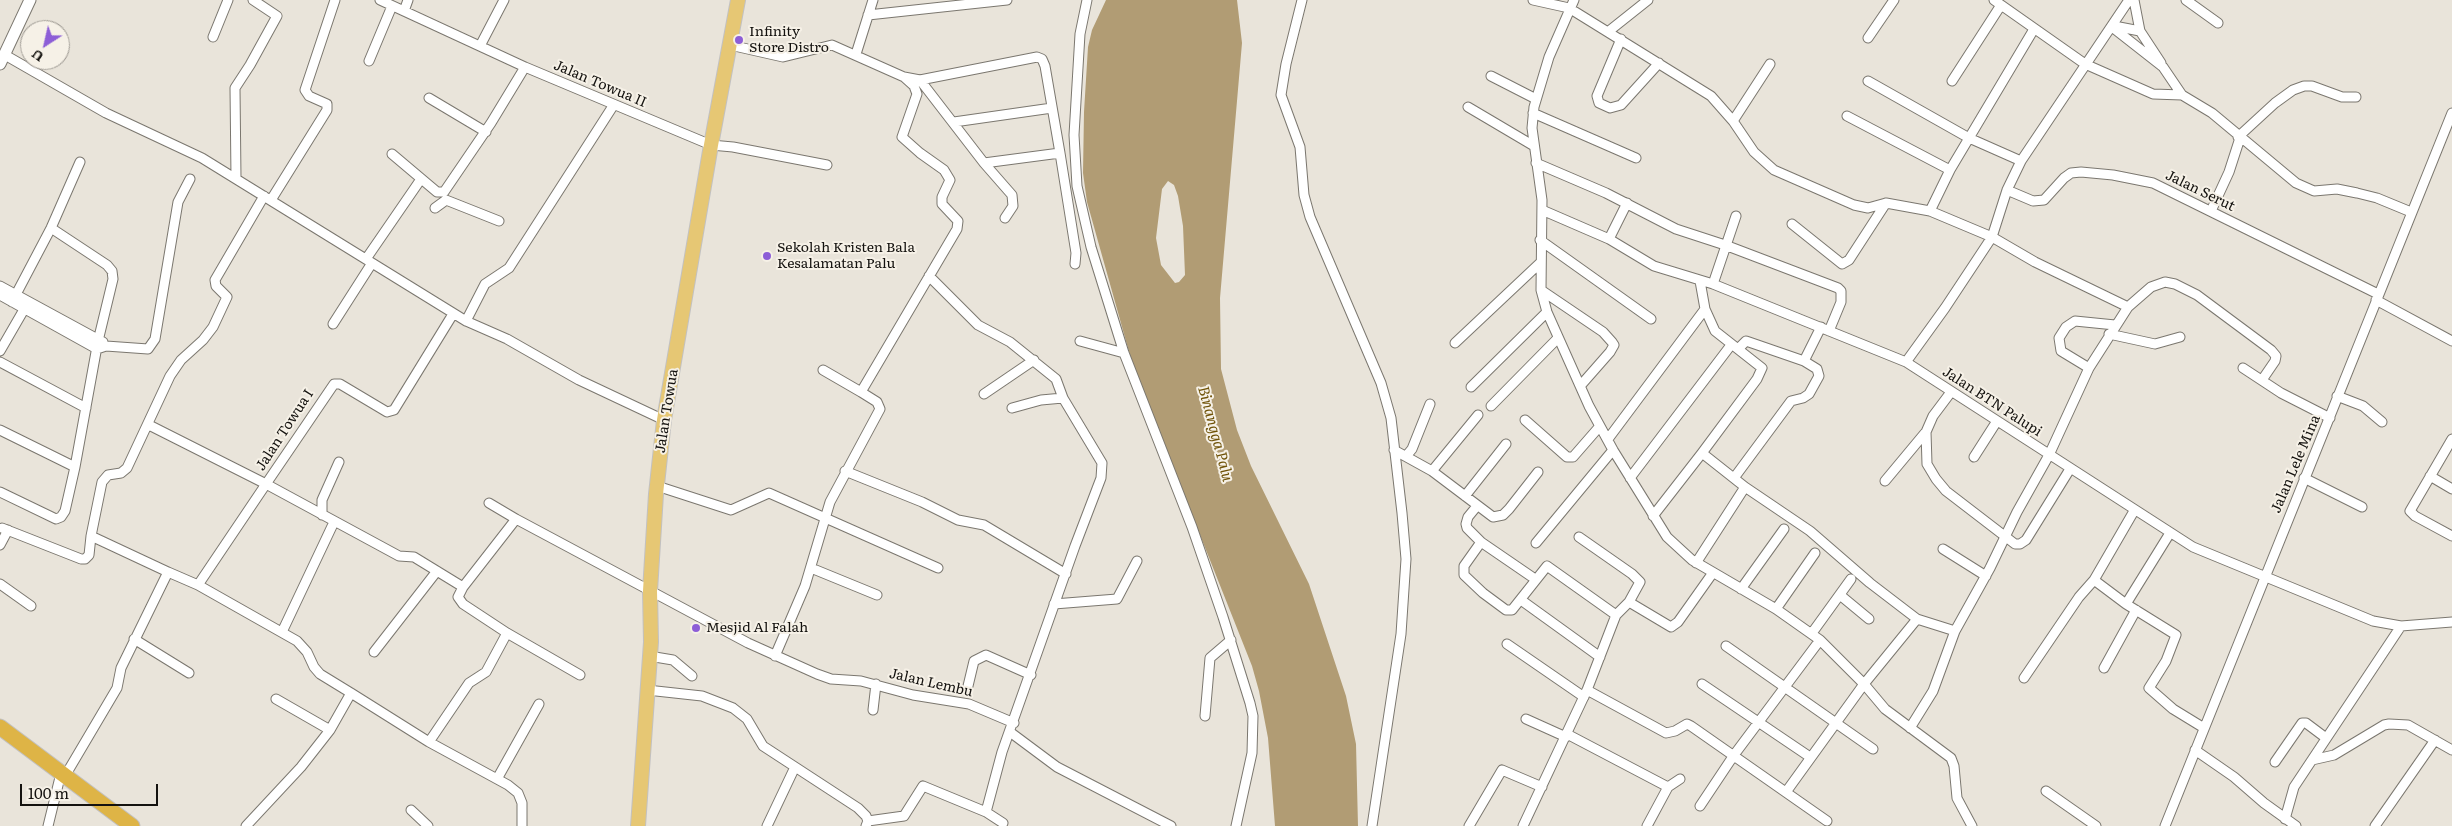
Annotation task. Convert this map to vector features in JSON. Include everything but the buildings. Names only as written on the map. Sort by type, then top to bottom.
[{"type":"highway","points":[[0,727],[132,826]]},
{"type":"main road","name":"Jalan Towua","points":[[638,826],[649,656],[650,591],[657,486],[664,420],[738,0]]},
{"type":"street","points":[[30,0],[2,59],[106,113],[176,145],[236,178],[453,314],[507,339],[579,380],[664,420]]},
{"type":"street","points":[[213,37],[228,0]]},
{"type":"street","points":[[236,178],[235,88],[277,16],[253,0]]},
{"type":"street","points":[[0,545],[5,529],[81,559],[85,559],[89,555],[102,482],[108,475],[121,473],[127,468],[175,368],[209,334],[225,305],[227,297],[216,286],[215,280],[327,110],[327,104],[309,96],[305,90],[335,0]]},
{"type":"street","name":"Jalan Towua II","points":[[380,0],[613,106],[711,145],[733,147],[827,165]]},
{"type":"street","points":[[404,11],[408,0]]},
{"type":"street","points":[[480,46],[504,0]]},
{"type":"street","points":[[856,54],[873,0]]},
{"type":"street","points":[[868,15],[938,4],[1008,0]]},
{"type":"street","points":[[1087,0],[1080,34],[1074,135],[1077,186],[1091,247],[1124,353],[1192,527],[1231,640],[1250,703],[1253,728],[1252,752],[1236,826]]},
{"type":"street","points":[[1302,0],[1281,95],[1300,147],[1304,195],[1310,217],[1381,383],[1391,418],[1406,560],[1393,702],[1372,826]]},
{"type":"street","points":[[1533,0],[1569,8],[1609,31],[1711,96],[1733,121],[1754,152],[1774,170],[1854,205],[1868,208],[1886,203],[1930,211],[1992,237],[2035,262],[2128,307]]},
{"type":"street","points":[[1574,0],[1549,58],[1533,113],[1534,146],[1542,210],[1540,240],[1541,290],[1547,312],[1558,338],[1600,426],[1667,537],[1696,563],[1712,574],[1776,608],[1812,633],[1864,684],[1885,709],[1950,758],[1954,766],[1957,798],[1972,826]]},
{"type":"street","points":[[1609,31],[1648,0]]},
{"type":"street","points":[[1868,38],[1894,0]]},
{"type":"street","points":[[1906,362],[1945,308],[1992,237],[2007,190],[2021,161],[2129,0]]},
{"type":"street","points":[[2134,0],[2140,31],[2182,95],[2212,113],[2239,138],[2296,183],[2307,190],[2337,189],[2378,198],[2412,212]]},
{"type":"street","points":[[2186,0],[2218,23]]},
{"type":"street","points":[[1952,82],[1997,2],[2085,64],[2154,94],[2182,95]]},
{"type":"street","points":[[369,61],[392,6]]},
{"type":"street","points":[[2112,26],[2140,31]]},
{"type":"street","points":[[2112,26],[2163,67]]},
{"type":"street","points":[[1930,211],[1950,170],[2034,29]]},
{"type":"street","points":[[1620,39],[1597,96],[1599,103],[1610,108],[1621,105],[1659,64]]},
{"type":"street","points":[[730,45],[783,57],[832,45],[856,54],[904,77],[920,80],[1037,57],[1042,59],[1045,66],[1060,153],[1076,253],[1075,264]]},
{"type":"street","points":[[1733,121],[1770,64]]},
{"type":"street","points":[[435,208],[486,132],[525,67]]},
{"type":"street","points":[[1491,76],[1536,99]]},
{"type":"street","points":[[861,392],[957,229],[958,221],[942,204],[942,197],[950,180],[944,170],[902,138],[917,94],[914,86],[904,77]]},
{"type":"street","points":[[920,80],[1013,198],[1013,206],[1005,218]]},
{"type":"street","points":[[1868,81],[1969,138],[2021,161]]},
{"type":"street","points":[[2211,211],[2230,172],[2239,138],[2275,103],[2294,90],[2304,86],[2312,86],[2342,97],[2356,97]]},
{"type":"street","points":[[429,98],[486,132]]},
{"type":"street","points":[[466,321],[485,284],[509,268],[613,106]]},
{"type":"street","points":[[1468,107],[1534,146]]},
{"type":"street","points":[[954,122],[1052,108]]},
{"type":"street","name":"Jalan Lele Mina","points":[[2164,826],[2452,112]]},
{"type":"street","points":[[1533,113],[1636,158]]},
{"type":"street","points":[[1848,116],[1950,170]]},
{"type":"street","points":[[984,163],[1060,153]]},
{"type":"street","points":[[392,154],[442,197],[499,221]]},
{"type":"street","points":[[14,298],[51,228],[80,162]]},
{"type":"street","points":[[1536,163],[1579,180],[1676,229],[1725,245],[1841,291],[1841,302],[1804,362]]},
{"type":"street","name":"Jalan Serut","points":[[2007,190],[2033,201],[2039,201],[2048,196],[2071,173],[2114,175],[2153,183],[2377,297],[2452,341]]},
{"type":"street","points":[[0,286],[14,298],[97,348],[106,346],[145,350],[153,343],[178,202],[190,179]]},
{"type":"street","points":[[333,324],[369,261],[422,179]]},
{"type":"street","points":[[1609,239],[1627,203]]},
{"type":"street","points":[[1792,224],[1842,264],[1849,260],[1886,203]]},
{"type":"street","name":"Jalan BTN Palupi","points":[[1542,210],[1609,239],[1654,266],[1712,284],[1906,362],[2134,511],[2193,547],[2360,617],[2401,626],[2452,622]]},
{"type":"street","points":[[1712,284],[1736,216]]},
{"type":"street","points":[[0,492],[56,519],[59,518],[68,504],[99,338],[113,279],[112,271],[51,228]]},
{"type":"street","points":[[1540,240],[1651,319]]},
{"type":"street","points":[[1456,343],[1540,263]]},
{"type":"street","points":[[929,276],[978,325],[999,335],[1034,360],[1056,379],[1063,398],[1096,450],[1102,463],[1103,471],[1005,744],[986,812]]},
{"type":"street","points":[[1653,516],[1702,453],[1762,368],[1715,331],[1705,309],[1700,281]]},
{"type":"street","points":[[1910,728],[1933,691],[1955,631],[1986,576],[2049,454],[2089,368],[2128,307],[2151,287],[2165,282],[2175,284],[2197,295],[2271,350],[2276,356],[2276,361],[2262,380]]},
{"type":"street","points":[[1541,290],[1603,332],[1614,345],[1581,385]]},
{"type":"street","points":[[0,295],[14,298]]},
{"type":"street","points":[[27,305],[99,338],[106,346]]},
{"type":"street","points":[[0,351],[27,305]]},
{"type":"street","points":[[1608,439],[1705,309]]},
{"type":"street","points":[[1471,387],[1547,312]]},
{"type":"street","name":"Jalan Towua I","points":[[149,425],[266,484],[334,384],[340,384],[388,412],[394,410],[453,314]]},
{"type":"street","points":[[2089,368],[2061,352],[2059,338],[2066,327],[2075,321],[2112,330],[2155,344],[2180,337]]},
{"type":"street","points":[[1491,406],[1558,338]]},
{"type":"street","points":[[1080,341],[1124,353]]},
{"type":"street","points":[[1630,478],[1734,347],[1746,341],[1804,362],[1819,373],[1809,394],[1791,402],[1734,478]]},
{"type":"street","points":[[984,394],[1034,360]]},
{"type":"street","points":[[0,362],[86,408]]},
{"type":"street","points":[[2243,368],[2330,418]]},
{"type":"street","points":[[775,656],[811,568],[824,517],[845,471],[880,409],[877,402],[823,370]]},
{"type":"street","points":[[1951,392],[1933,416],[1926,432],[1924,447],[1927,464],[1946,491],[2015,544],[2023,542],[2070,469]]},
{"type":"street","points":[[2337,396],[2363,406],[2382,422]]},
{"type":"street","points":[[1012,408],[1041,400],[1063,398]]},
{"type":"street","points":[[1407,455],[1412,449],[1430,404]]},
{"type":"street","points":[[1432,471],[1478,415]]},
{"type":"street","points":[[1525,420],[1568,458],[1573,457],[1600,426]]},
{"type":"street","points":[[1974,457],[1997,421]]},
{"type":"street","points":[[0,430],[76,467]]},
{"type":"street","points":[[1885,481],[1926,432]]},
{"type":"street","points":[[2452,440],[2411,512],[2452,536]]},
{"type":"street","points":[[1465,496],[1506,444]]},
{"type":"street","points":[[1394,450],[1407,455],[1432,471],[1493,518],[1502,515],[1538,472]]},
{"type":"street","points":[[1536,543],[1613,450]]},
{"type":"street","points":[[1702,453],[1745,487],[1810,531],[1870,583],[1917,619],[1955,631]]},
{"type":"street","points":[[322,515],[325,493],[339,462]]},
{"type":"street","points":[[845,471],[922,502],[958,520],[984,525],[1066,574]]},
{"type":"street","points":[[2430,476],[2452,489]]},
{"type":"street","points":[[2304,478],[2362,507]]},
{"type":"street","points":[[198,586],[266,484],[399,556],[414,557],[463,587]]},
{"type":"street","points":[[657,486],[731,510],[768,493],[938,568]]},
{"type":"street","points":[[1696,563],[1745,487]]},
{"type":"street","name":"Jalan Lembu","points":[[489,503],[650,591],[775,656],[831,679],[876,684],[913,694],[969,704],[1014,723]]},
{"type":"street","points":[[1477,506],[1466,524],[1471,532],[1482,542],[1535,579]]},
{"type":"street","points":[[2024,678],[2079,597],[2094,580],[2134,511]]},
{"type":"street","points":[[516,519],[463,587],[458,597],[507,633],[580,674]]},
{"type":"street","points":[[282,632],[334,522]]},
{"type":"street","points":[[1741,589],[1784,529]]},
{"type":"street","points":[[2126,604],[2170,533]]},
{"type":"street","points":[[91,536],[198,586],[282,632],[303,647],[320,674],[429,742],[497,779],[518,793],[522,803],[522,826]]},
{"type":"street","points":[[1523,826],[1586,694],[1616,615],[1629,602],[1639,585],[1638,579],[1579,537]]},
{"type":"street","points":[[1482,542],[1464,566],[1464,575],[1482,593],[1506,610],[1512,610],[1547,566],[1616,615]]},
{"type":"street","points":[[1943,549],[1986,576]]},
{"type":"street","points":[[1776,608],[1815,553]]},
{"type":"street","points":[[1054,604],[1117,599],[1137,560]]},
{"type":"street","points":[[811,568],[877,594]]},
{"type":"street","points":[[374,652],[436,571]]},
{"type":"street","points":[[48,826],[63,774],[117,688],[121,668],[168,572]]},
{"type":"street","points":[[1629,602],[1671,627],[1678,622],[1712,574]]},
{"type":"street","points":[[1812,633],[1851,580]]},
{"type":"street","points":[[2094,580],[2126,604],[2177,636],[2166,661],[2150,685],[2150,691],[2204,728]]},
{"type":"street","points":[[0,584],[32,606]]},
{"type":"street","points":[[1840,595],[1869,619]]},
{"type":"street","points":[[1521,600],[1600,657]]},
{"type":"street","points":[[2104,668],[2136,610]]},
{"type":"street","points":[[1786,792],[1864,684],[1917,619]]},
{"type":"street","points":[[2285,819],[2294,787],[2401,626]]},
{"type":"street","points":[[429,742],[470,683],[486,672],[507,633]]},
{"type":"street","points":[[134,639],[189,673]]},
{"type":"street","points":[[1205,716],[1210,658],[1231,640]]},
{"type":"street","points":[[1700,806],[1734,755],[1820,640]]},
{"type":"street","points":[[1507,644],[1586,694],[1666,733],[1675,731],[1687,724],[1827,821]]},
{"type":"street","points":[[1726,646],[1873,749]]},
{"type":"street","points":[[968,686],[974,662],[986,655],[1031,675]]},
{"type":"street","points":[[649,656],[673,660],[692,676]]},
{"type":"street","points":[[873,710],[876,684]]},
{"type":"street","points":[[1702,684],[1810,757]]},
{"type":"street","points":[[647,690],[702,696],[717,700],[733,708],[747,719],[763,746],[858,808],[867,824],[907,814],[923,786],[986,812],[1004,825]]},
{"type":"street","points":[[246,826],[285,786],[330,730],[351,693]]},
{"type":"street","points":[[276,699],[330,730]]},
{"type":"street","points":[[497,779],[539,704]]},
{"type":"street","points":[[1526,719],[1566,735],[1668,787]]},
{"type":"street","points":[[2275,762],[2302,723],[2306,723],[2326,738]]},
{"type":"street","points":[[2312,760],[2334,755],[2384,725],[2402,724],[2452,750]]},
{"type":"street","points":[[1010,732],[1057,767],[1171,826]]},
{"type":"street","points":[[2374,826],[2435,740]]},
{"type":"street","points":[[2195,750],[2234,777],[2296,826]]},
{"type":"street","points":[[767,826],[795,767]]},
{"type":"street","points":[[1469,826],[1502,770],[1542,787]]},
{"type":"street","points":[[1647,826],[1668,787],[1680,779]]},
{"type":"street","points":[[2046,791],[2096,826]]},
{"type":"street","points":[[411,810],[428,826]]},
{"type":"water","name":"Binangga Palu","points":[[1106,0],[1237,0],[1242,43],[1220,298],[1221,369],[1237,430],[1251,466],[1309,584],[1346,696],[1356,744],[1358,826],[1275,826],[1268,738],[1252,666],[1133,366],[1087,202],[1083,173],[1084,112],[1088,47],[1092,30]],"holes":[[[1168,181],[1174,185],[1178,196],[1183,226],[1185,275],[1179,282],[1175,283],[1161,265],[1156,238],[1162,189]]]},
{"type":"place","name":"Infinity Store Distro","points":[[739,40]]},
{"type":"place","name":"Sekolah Kristen Bala Kesalamatan Palu","points":[[767,256]]},
{"type":"place","name":"Mesjid Al Falah","points":[[696,628]]}]
